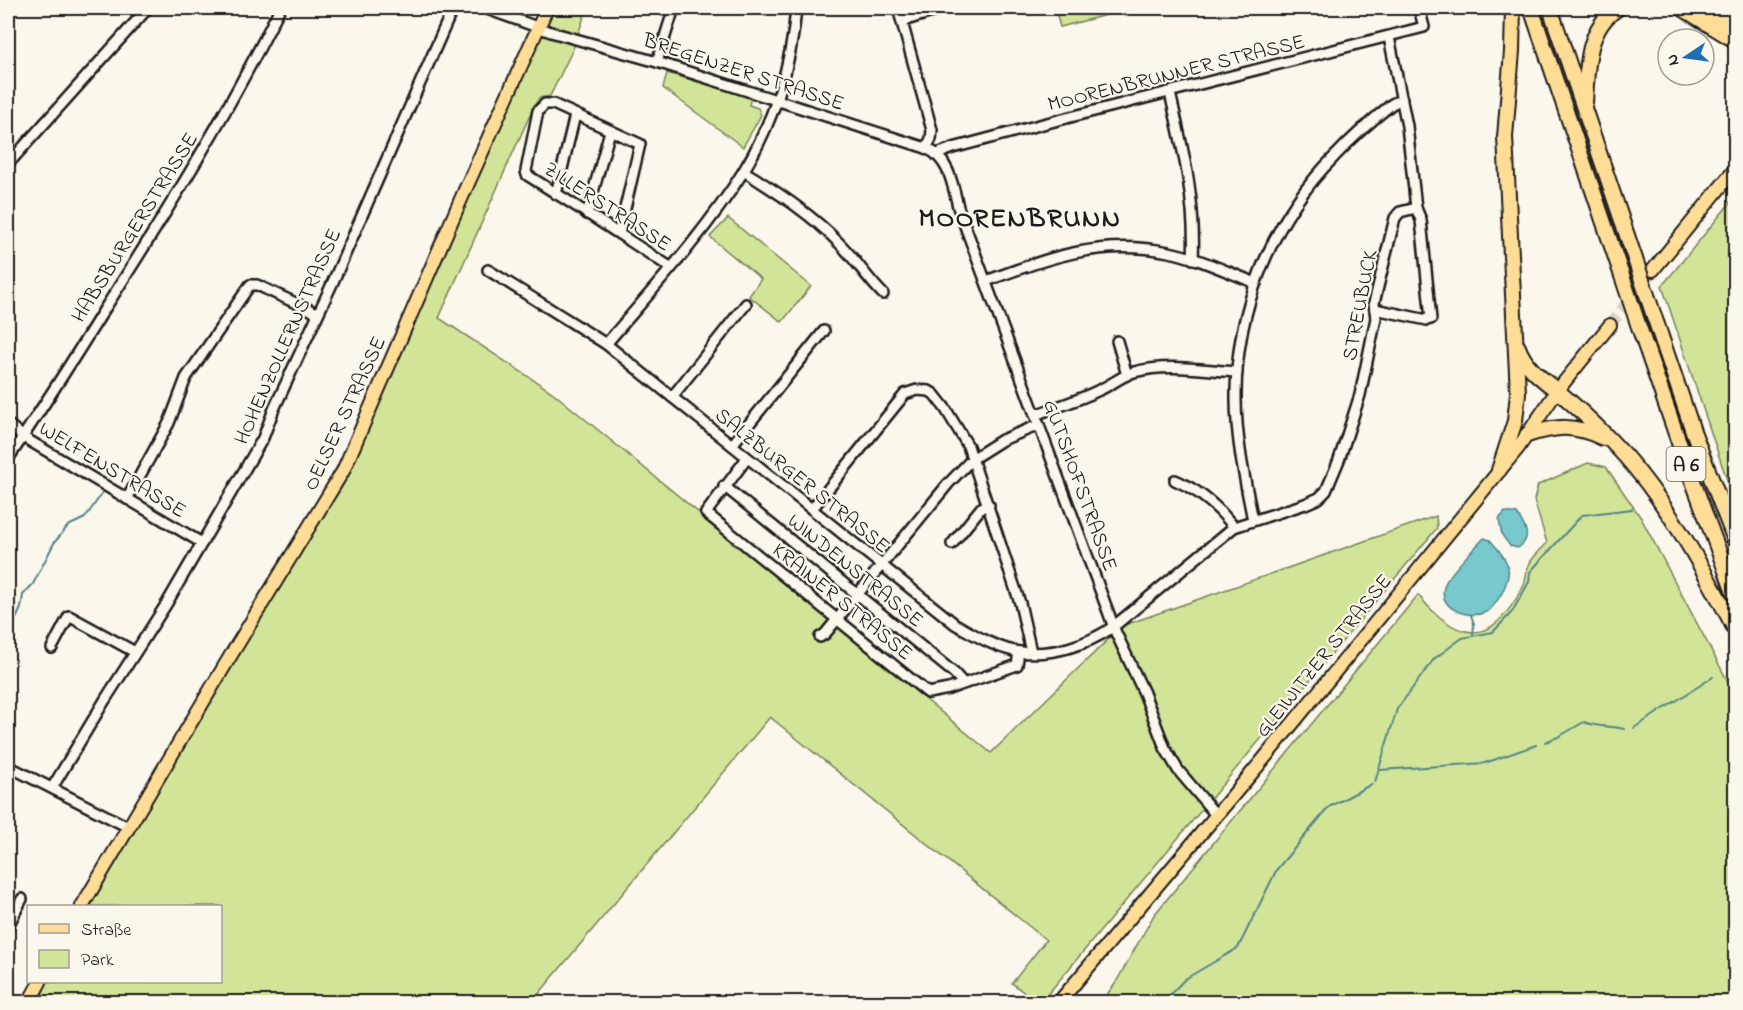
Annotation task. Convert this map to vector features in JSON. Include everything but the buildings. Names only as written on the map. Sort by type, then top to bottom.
[{"type":"highway","points":[[1499,470],[1517,411],[1516,339],[1505,137],[1513,8]]},
{"type":"highway","name":"A 6","points":[[1531,8],[1640,330],[1736,598]]},
{"type":"highway","name":"A 6","points":[[1550,8],[1697,441],[1736,543]]},
{"type":"highway","name":"A 6","points":[[1585,111],[1590,50],[1594,37],[1607,16],[1618,8]]},
{"type":"highway","points":[[1682,8],[1736,41]]},
{"type":"highway","points":[[1704,8],[1736,28]]},
{"type":"highway","points":[[1516,339],[1528,366],[1611,442],[1643,479],[1696,558],[1736,631]]},
{"type":"highway","points":[[1527,435],[1554,428],[1569,427],[1586,430],[1611,442]]},
{"type":"main road","name":"OELSER STRASSE","points":[[83,905],[343,471],[469,180],[547,8]]},
{"type":"main road","points":[[1653,270],[1736,168]]},
{"type":"main road","name":"GLEIWITZER STRASSE","points":[[1059,1002],[1216,815],[1499,470],[1527,435],[1557,391],[1610,326]]},
{"type":"main road","points":[[29,1002],[39,983]]},
{"type":"street","points":[[8,165],[148,8]]},
{"type":"street","name":"HABSBURGERSTRASSE","points":[[8,459],[196,164],[280,8]]},
{"type":"street","name":"HOHENZOLLERNSTRASSE","points":[[52,788],[202,543],[263,438],[453,8]]},
{"type":"street","name":"BREGENZER STRASSE","points":[[484,8],[538,28],[657,62],[926,148],[937,154]]},
{"type":"street","points":[[657,62],[674,8]]},
{"type":"street","points":[[606,344],[718,207],[744,171],[777,100],[787,64],[796,8]]},
{"type":"street","points":[[898,8],[932,130],[931,139],[926,148]]},
{"type":"street","points":[[903,21],[945,8]]},
{"type":"street","name":"MOORENBRUNNER STRASSE","points":[[937,154],[1043,124],[1424,27],[1419,8]]},
{"type":"street","points":[[1375,309],[1431,319],[1421,220],[1416,208],[1402,99],[1389,37]]},
{"type":"street","points":[[1170,93],[1187,167],[1194,215],[1193,259]]},
{"type":"street","points":[[1253,520],[1238,431],[1236,399],[1243,325],[1256,283],[1276,235],[1306,189],[1341,149],[1392,104],[1402,99]]},
{"type":"street","name":"ZILLERSTRASSE","points":[[575,115],[550,104],[545,104],[537,111],[526,168],[527,175],[670,267]]},
{"type":"street","points":[[556,194],[575,115],[640,144],[619,234]]},
{"type":"street","points":[[587,214],[610,131]]},
{"type":"street","name":"GUTSHOFSTRASSE","points":[[937,154],[948,171],[958,207],[1113,627],[1144,693],[1166,748],[1178,770],[1216,815]]},
{"type":"street","points":[[744,171],[794,205],[836,239],[866,277],[883,294]]},
{"type":"street","name":"STREUBUCK","points":[[1113,627],[1234,527],[1305,504],[1319,498],[1326,491],[1340,460],[1360,395],[1376,318],[1374,303],[1395,218],[1400,212],[1416,208]]},
{"type":"street","points":[[986,281],[1048,258],[1095,248],[1169,252],[1256,283]]},
{"type":"street","name":"SALZBURGER STRASSE","points":[[488,270],[606,344],[955,624],[987,642],[1019,652],[1060,650],[1078,645],[1113,627]]},
{"type":"street","points":[[127,499],[169,423],[186,378],[250,285],[257,285],[317,313]]},
{"type":"street","points":[[672,397],[746,304]]},
{"type":"street","points":[[732,446],[824,331]]},
{"type":"street","points":[[1117,341],[1126,375]]},
{"type":"street","points":[[1035,415],[1097,391],[1126,375],[1158,368],[1237,372]]},
{"type":"street","points":[[812,509],[905,394],[910,391],[929,391],[939,399],[968,446],[1020,603],[1031,652]]},
{"type":"street","name":"WELFENSTRASSE","points":[[8,424],[23,437],[202,543]]},
{"type":"street","points":[[820,637],[837,620],[948,484],[972,459],[1002,440],[1039,425]]},
{"type":"street","name":"KRAINER STRASSE","points":[[747,458],[706,513],[928,693],[934,693],[1017,665],[1019,652]]},
{"type":"street","points":[[1175,480],[1196,491],[1221,511],[1234,527]]},
{"type":"street","name":"WINDENSTRASSE","points":[[724,486],[954,673],[963,683]]},
{"type":"street","points":[[951,544],[981,508],[989,505]]},
{"type":"street","points":[[52,648],[69,616],[135,652]]},
{"type":"street","points":[[8,766],[128,827]]},
{"type":"street","points":[[8,926],[22,899]]},
{"type":"green space","points":[[553,8],[587,8],[573,49],[550,96],[539,98],[534,106],[439,318],[552,392],[991,753],[1122,626],[1436,516],[1437,528],[1042,1001],[1035,1001],[1012,983],[1046,940],[770,717],[532,1002],[40,1002],[46,983],[222,983],[222,905],[90,905],[142,812],[339,490]]},
{"type":"green space","points":[[1055,8],[1117,8],[1118,12],[1060,27]]},
{"type":"green space","points":[[667,73],[751,97],[749,105],[758,108],[761,115],[743,147],[663,88]]},
{"type":"green space","points":[[1736,197],[1735,504],[1662,286]]},
{"type":"green space","points":[[728,218],[811,286],[782,322],[749,296],[761,279],[710,237]]},
{"type":"green space","points":[[1588,463],[1606,467],[1641,518],[1735,695],[1735,1002],[1101,1002],[1115,984],[1154,915],[1418,595],[1438,616],[1468,632],[1489,628],[1499,621],[1516,600],[1524,584],[1530,562],[1547,543],[1534,500],[1538,485]]},
{"type":"water","points":[[1505,512],[1517,514],[1525,527],[1525,540],[1518,548],[1510,546],[1502,535],[1499,519]]},
{"type":"water","points":[[1484,538],[1490,540],[1507,563],[1507,580],[1502,593],[1488,611],[1472,615],[1456,611],[1445,600],[1443,593],[1445,584],[1457,567]]},
{"type":"waterway","points":[[8,622],[16,619],[23,595],[33,584],[54,543],[68,526],[85,518],[103,492]]},
{"type":"waterway","points":[[1375,782],[1397,709],[1434,659],[1462,638],[1493,632],[1512,612],[1529,582],[1530,572],[1582,515],[1632,509]]},
{"type":"waterway","points":[[1471,615],[1474,624],[1473,635]]},
{"type":"waterway","points":[[1634,728],[1713,677]]},
{"type":"waterway","points":[[1545,742],[1584,722],[1624,729]]},
{"type":"waterway","points":[[1380,770],[1485,763],[1536,745]]},
{"type":"waterway","points":[[1163,1002],[1185,979],[1238,948],[1277,869],[1329,807],[1372,784]]},
{"type":"tunnel","points":[[1610,325],[1653,270]]},
{"type":"district","name":"MOORENBRUNN","points":[[1020,217]]}]
